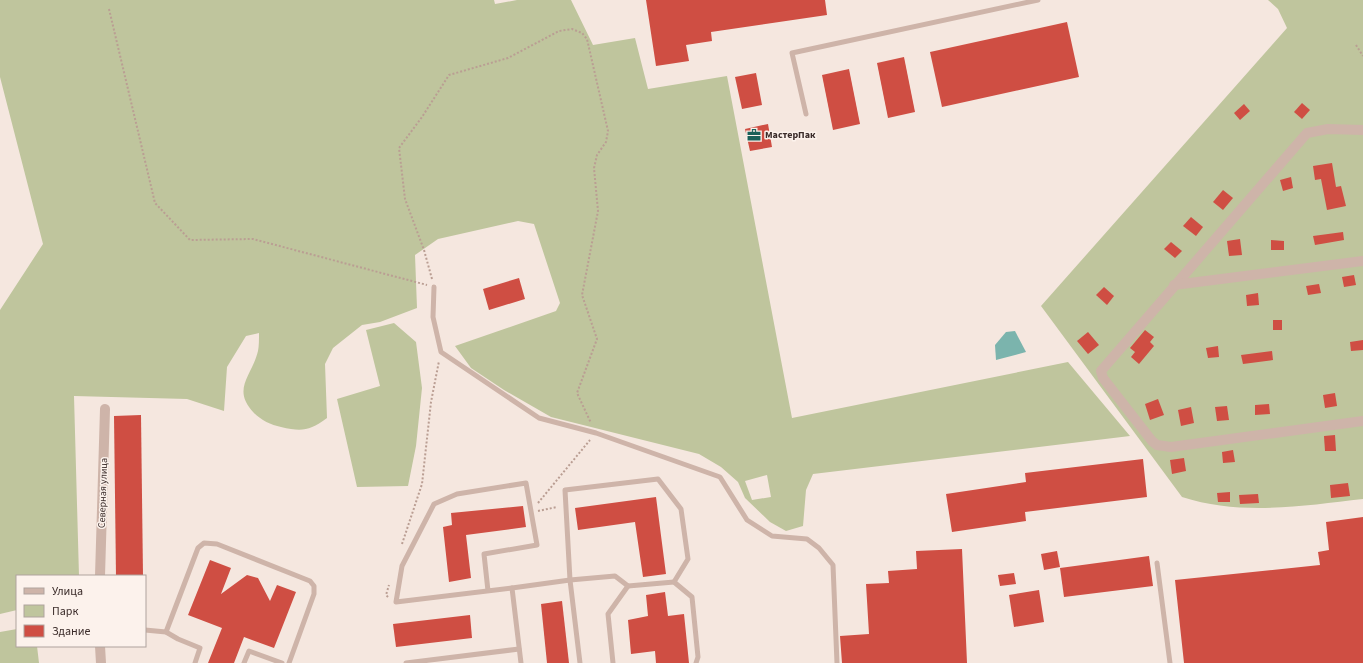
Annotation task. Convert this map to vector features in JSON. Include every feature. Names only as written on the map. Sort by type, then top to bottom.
[{"type":"street","points":[[1363,130],[1328,129],[1307,133],[1101,371],[1103,378],[1152,441],[1157,445],[1171,447],[1363,421]]},
{"type":"street","points":[[1174,286],[1363,261]]},
{"type":"street","name":"Северная улица","points":[[100,575],[105,409]]},
{"type":"street","points":[[100,647],[101,663]]},
{"type":"lane","points":[[806,114],[792,53],[1038,0]]},
{"type":"lane","points":[[434,287],[433,317],[441,352],[539,418],[596,433],[720,477],[747,520],[772,536],[807,540],[819,548],[833,565],[837,663]]},
{"type":"lane","points":[[580,663],[570,580],[565,490],[658,479],[681,509],[688,559],[674,582]]},
{"type":"lane","points":[[488,591],[484,554],[537,545],[526,484],[457,494],[434,504],[402,566],[396,602],[488,591],[512,588],[570,580],[615,576],[628,586],[674,582],[692,597],[698,657],[696,663]]},
{"type":"lane","points":[[166,632],[198,548],[204,543],[217,544],[310,581],[314,586],[314,594],[289,663]]},
{"type":"lane","points":[[1157,562],[1170,663]]},
{"type":"lane","points":[[613,663],[608,614],[628,586]]},
{"type":"lane","points":[[512,588],[521,663]]},
{"type":"lane","points":[[146,630],[166,632],[200,648],[195,663]]},
{"type":"lane","points":[[406,663],[519,649]]},
{"type":"lane","points":[[244,663],[249,651],[282,663]]},
{"type":"path","points":[[109,9],[155,203],[190,240],[253,239],[434,287],[424,250],[405,199],[399,148],[422,118],[449,75],[488,62],[508,58],[560,31],[572,29],[582,33],[587,39],[608,131],[606,142],[597,156],[594,168],[598,211],[582,295],[597,339],[577,393],[596,433],[531,512]]},
{"type":"path","points":[[1356,45],[1363,56]]},
{"type":"path","points":[[400,551],[422,484],[431,402],[441,352]]},
{"type":"path","points":[[531,512],[566,505]]},
{"type":"path","points":[[391,580],[386,595],[396,602]]},
{"type":"green space","points":[[0,0],[494,0],[495,4],[517,0],[571,0],[593,45],[635,38],[648,89],[727,76],[792,418],[1068,362],[1130,436],[813,474],[806,490],[803,526],[786,531],[770,522],[745,498],[738,482],[721,467],[699,454],[551,417],[504,390],[471,368],[455,346],[556,311],[560,303],[534,224],[518,221],[438,239],[415,255],[417,308],[380,322],[362,325],[333,348],[325,364],[327,418],[310,428],[295,430],[274,425],[257,416],[247,404],[244,397],[245,382],[258,351],[259,333],[246,336],[227,367],[224,411],[187,399],[74,396],[79,575],[16,575],[16,610],[0,614],[0,310],[43,244],[0,77]],"holes":[[[767,475],[771,497],[752,500],[745,481]]]},
{"type":"green space","points":[[1268,0],[1363,0],[1363,499],[1272,508],[1249,508],[1204,503],[1182,497],[1041,306],[1287,28],[1278,9]]},
{"type":"green space","points":[[394,323],[416,342],[422,388],[416,446],[408,486],[357,487],[337,399],[380,386],[366,330]]},
{"type":"green space","points":[[16,629],[16,647],[37,647],[39,663],[0,663],[0,632]]},
{"type":"water","points":[[1015,331],[1026,352],[996,360],[995,345],[1006,332]]},
{"type":"building","points":[[646,0],[825,0],[827,15],[711,32],[712,41],[686,45],[689,61],[656,66]]},
{"type":"building","points":[[1067,22],[1079,77],[942,107],[930,52]]},
{"type":"building","points":[[904,57],[915,112],[888,118],[877,63]]},
{"type":"building","points":[[849,69],[860,124],[833,130],[822,75]]},
{"type":"building","points":[[756,73],[762,105],[742,109],[735,77]]},
{"type":"building","points":[[1302,103],[1310,110],[1302,119],[1294,112]]},
{"type":"building","points":[[1244,104],[1250,111],[1240,120],[1234,113]]},
{"type":"building","points":[[768,124],[772,147],[750,151],[745,129]]},
{"type":"building","points":[[1332,163],[1336,187],[1341,186],[1346,206],[1327,210],[1321,179],[1315,180],[1313,166]]},
{"type":"building","points":[[1291,177],[1293,188],[1283,191],[1280,180]]},
{"type":"building","points":[[1223,190],[1233,198],[1223,210],[1213,202]]},
{"type":"building","points":[[1191,217],[1203,227],[1196,236],[1183,226]]},
{"type":"building","points":[[1343,232],[1344,240],[1315,245],[1313,236]]},
{"type":"building","points":[[1240,239],[1242,255],[1229,256],[1227,241]]},
{"type":"building","points":[[1271,240],[1284,241],[1284,250],[1271,250]]},
{"type":"building","points":[[1171,242],[1182,251],[1175,258],[1164,249]]},
{"type":"building","points":[[1354,275],[1356,285],[1344,287],[1342,277]]},
{"type":"building","points":[[519,278],[525,299],[489,310],[483,289]]},
{"type":"building","points":[[1319,284],[1321,293],[1308,295],[1306,286]]},
{"type":"building","points":[[1104,287],[1114,296],[1107,305],[1096,295]]},
{"type":"building","points":[[1258,293],[1259,305],[1247,306],[1246,295]]},
{"type":"building","points":[[1273,320],[1282,320],[1282,330],[1273,330]]},
{"type":"building","points":[[1145,330],[1154,337],[1150,342],[1154,346],[1139,364],[1131,357],[1135,352],[1130,348]]},
{"type":"building","points":[[1088,332],[1099,345],[1088,354],[1077,341]]},
{"type":"building","points":[[1363,340],[1363,350],[1351,351],[1350,342]]},
{"type":"building","points":[[1218,346],[1219,357],[1208,358],[1206,348]]},
{"type":"building","points":[[1272,351],[1273,360],[1243,364],[1241,355]]},
{"type":"building","points":[[1335,393],[1337,406],[1325,408],[1323,395]]},
{"type":"building","points":[[1158,399],[1164,415],[1150,420],[1145,404]]},
{"type":"building","points":[[1269,404],[1270,414],[1255,415],[1255,405]]},
{"type":"building","points":[[1227,406],[1229,420],[1217,421],[1215,407]]},
{"type":"building","points":[[1191,407],[1194,423],[1181,426],[1178,410]]},
{"type":"building","points":[[141,415],[143,575],[116,575],[114,416]]},
{"type":"building","points":[[1335,435],[1336,451],[1325,451],[1324,436]]},
{"type":"building","points":[[1233,450],[1235,462],[1223,463],[1222,452]]},
{"type":"building","points":[[1184,458],[1186,471],[1172,474],[1170,460]]},
{"type":"building","points":[[1143,459],[1147,497],[1025,512],[1026,521],[952,532],[946,494],[1026,482],[1025,473]]},
{"type":"building","points":[[1348,483],[1350,496],[1331,498],[1330,485]]},
{"type":"building","points":[[1230,492],[1230,502],[1218,502],[1217,493]]},
{"type":"building","points":[[1258,494],[1259,503],[1240,504],[1239,495]]},
{"type":"building","points":[[656,497],[666,574],[643,577],[635,522],[578,530],[575,508]]},
{"type":"building","points":[[523,506],[526,527],[466,535],[471,578],[449,582],[443,527],[452,525],[451,513]]},
{"type":"building","points":[[1363,517],[1363,663],[1184,663],[1175,580],[1320,565],[1318,552],[1329,550],[1326,522]]},
{"type":"building","points":[[962,549],[967,663],[842,663],[840,636],[869,634],[866,584],[889,583],[888,571],[917,569],[916,551]]},
{"type":"building","points":[[1057,551],[1060,567],[1044,570],[1041,554]]},
{"type":"building","points":[[1149,556],[1153,586],[1064,597],[1060,568]]},
{"type":"building","points":[[210,560],[231,568],[221,594],[247,575],[258,578],[270,601],[277,585],[296,592],[274,648],[244,637],[234,663],[208,663],[222,628],[188,615]]},
{"type":"building","points":[[1014,573],[1016,584],[1000,586],[998,575]]},
{"type":"building","points":[[1039,590],[1044,622],[1014,627],[1009,595]]},
{"type":"building","points":[[665,592],[668,616],[684,614],[689,663],[656,663],[655,651],[631,654],[628,620],[648,616],[646,595]]},
{"type":"building","points":[[562,601],[569,663],[547,663],[541,604]]},
{"type":"building","points":[[470,615],[472,638],[396,647],[393,624]]},
{"type":"place","name":"МастерПак","points":[[754,135]]}]
